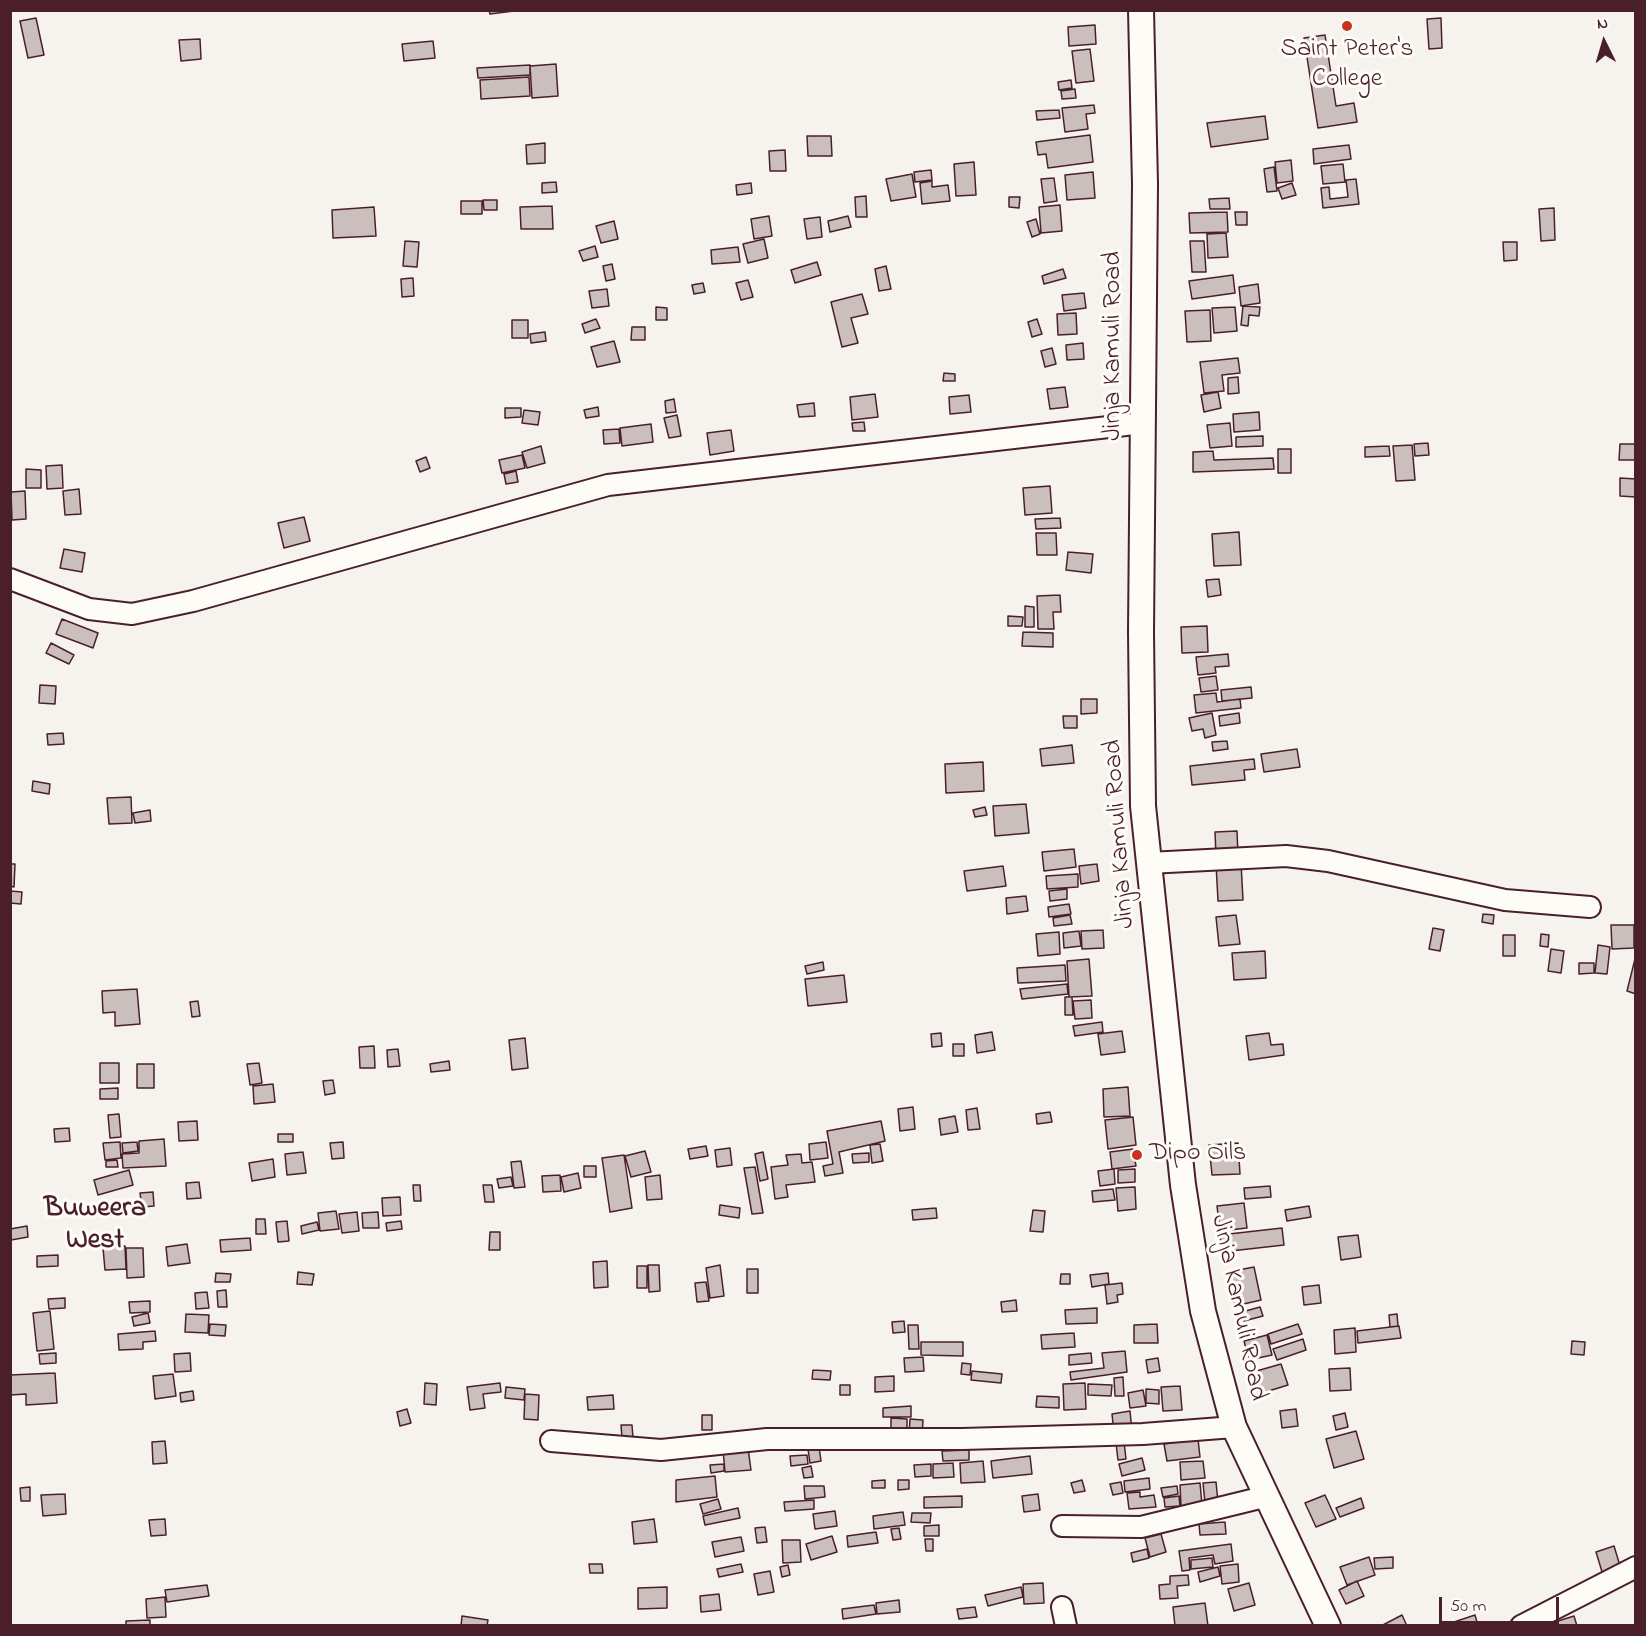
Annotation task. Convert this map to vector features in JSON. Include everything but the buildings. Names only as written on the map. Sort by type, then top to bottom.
[{"type":"main road","name":"Jinja Kamuli Road","points":[[1142,10],[1145,184],[1141,632],[1143,806],[1183,1185],[1203,1311],[1234,1427],[1328,1626]]},
{"type":"street","points":[[10,579],[89,609],[132,614],[193,601],[608,485],[1143,423]]},
{"type":"street","points":[[1148,863],[1286,856],[1328,861],[1505,900],[1590,907]]},
{"type":"street","points":[[550,1441],[662,1450],[767,1439],[1007,1438],[1143,1434],[1234,1427]]},
{"type":"street","points":[[1062,1526],[1141,1527],[1268,1496]]},
{"type":"street","points":[[1521,1626],[1635,1568]]},
{"type":"place","name":"Saint Peter's College","points":[[1347,26]]},
{"type":"place","name":"Dipo Oils","points":[[1137,1155]]},
{"type":"district","name":"Buweera West","points":[[95,1226]]}]
